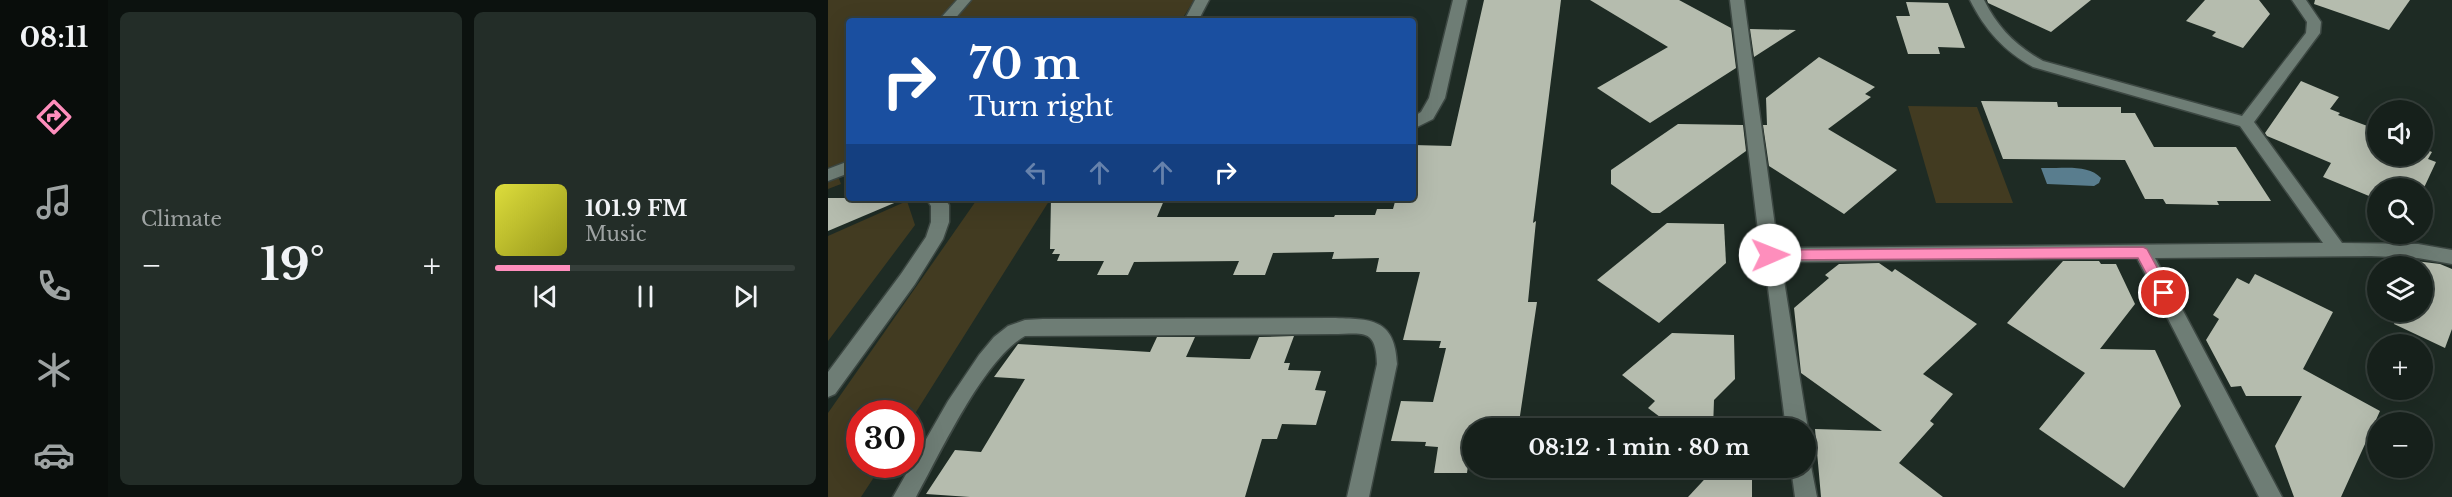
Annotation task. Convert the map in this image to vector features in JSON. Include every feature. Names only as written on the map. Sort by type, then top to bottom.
[{"type":"street","points":[[948,18],[964,0]]},
{"type":"street","points":[[1193,18],[1202,0]]},
{"type":"street","points":[[1416,122],[1427,115],[1437,98],[1460,0]]},
{"type":"street","points":[[1737,0],[1770,255],[1778,288],[1796,418]]},
{"type":"street","points":[[1977,0],[2002,40],[2038,64],[2246,122],[2337,249]]},
{"type":"street","points":[[2246,122],[2313,33],[2314,22],[2299,0]]},
{"type":"street","points":[[828,175],[846,168]]},
{"type":"street","points":[[828,388],[924,255],[940,222],[943,201]]},
{"type":"street","points":[[1770,255],[2143,253],[2337,249],[2418,251],[2452,257]]},
{"type":"street","points":[[2143,253],[2271,497]]},
{"type":"street","points":[[904,497],[976,376],[1001,342],[1017,331],[1060,327],[1262,326],[1366,327],[1374,328],[1383,335],[1387,350],[1387,364],[1358,497]]},
{"type":"street","points":[[1803,478],[1806,497]]},
{"type":"shaded area","points":[[828,0],[1194,0],[1183,18],[846,18],[846,173],[838,176],[841,184],[828,189]]},
{"type":"shaded area","points":[[1908,106],[1977,107],[2013,203],[1936,203]]},
{"type":"shaded area","points":[[907,201],[915,225],[828,341],[828,236]]},
{"type":"shaded area","points":[[976,201],[1049,201],[924,400],[846,400],[846,478],[873,478],[861,497],[828,497],[828,413]]},
{"type":"water","points":[[2041,168],[2089,170],[2101,178],[2094,186],[2047,184]]},
{"type":"building","points":[[1484,0],[1561,0],[1533,223],[1536,221],[1528,302],[1537,302],[1520,418],[1462,418],[1462,473],[1434,473],[1438,447],[1425,446],[1426,442],[1391,441],[1401,401],[1433,402],[1446,348],[1439,348],[1441,341],[1403,340],[1420,272],[1376,272],[1379,258],[1332,259],[1334,252],[1273,253],[1265,275],[1233,275],[1239,261],[1134,262],[1128,275],[1097,275],[1104,261],[1057,261],[1060,254],[1052,254],[1055,249],[1050,249],[1051,201],[1164,201],[1157,217],[1375,215],[1377,209],[1393,209],[1395,201],[1416,201],[1416,145],[1451,146]]},
{"type":"building","points":[[1590,0],[1679,0],[1731,28],[1736,68],[1650,123],[1597,88],[1668,47]]},
{"type":"building","points":[[1987,0],[2091,0],[2051,32],[1988,3]]},
{"type":"building","points":[[2205,0],[2259,0],[2270,14],[2243,48],[2212,36],[2216,32],[2186,21]]},
{"type":"building","points":[[2315,0],[2410,0],[2389,30],[2314,4]]},
{"type":"building","points":[[1906,2],[1948,3],[1965,48],[1938,47],[1940,54],[1908,54],[1896,16],[1910,16]]},
{"type":"building","points":[[1750,29],[1796,30],[1754,57]]},
{"type":"building","points":[[1819,57],[1875,87],[1865,94],[1871,97],[1828,129],[1897,170],[1844,214],[1769,166],[1763,125],[1767,125],[1766,98]]},
{"type":"building","points":[[2301,81],[2339,97],[2330,109],[2340,113],[2338,115],[2367,126],[2367,166],[2433,166],[2433,161],[2436,162],[2429,178],[2367,178],[2367,195],[2323,177],[2331,163],[2267,136],[2265,133]]},
{"type":"building","points":[[1981,101],[2057,102],[2058,107],[2121,107],[2121,113],[2135,113],[2154,147],[2236,147],[2271,201],[2217,201],[2219,205],[2166,204],[2163,199],[2145,199],[2125,160],[2003,159]]},
{"type":"building","points":[[1678,124],[1743,125],[1746,151],[1660,213],[1652,213],[1611,184],[1611,170]]},
{"type":"building","points":[[828,198],[846,198],[846,201],[899,201],[828,231]]},
{"type":"building","points":[[1667,223],[1724,224],[1726,263],[1659,323],[1597,280]]},
{"type":"building","points":[[2063,261],[2099,261],[2101,264],[2116,264],[2135,304],[2100,349],[2155,350],[2181,406],[2124,488],[2039,429],[2085,373],[2007,323]]},
{"type":"building","points":[[1879,263],[1892,272],[1895,269],[1977,324],[1923,374],[1953,394],[1930,421],[1934,424],[1899,463],[1943,497],[1821,497],[1816,429],[1882,431],[1801,373],[1794,308],[1829,278],[1825,275],[1839,264]]},
{"type":"building","points":[[2433,263],[2452,269],[2452,329],[2445,348],[2433,342],[2433,334],[2415,334],[2394,324],[2395,322],[2433,322]]},
{"type":"building","points":[[2255,274],[2333,312],[2303,369],[2380,411],[2367,412],[2367,440],[2341,497],[2294,497],[2275,446],[2302,396],[2246,396],[2241,386],[2231,387],[2206,340],[2219,319],[2213,315],[2237,278],[2249,284]]},
{"type":"building","points":[[1672,333],[1734,335],[1735,379],[1714,400],[1713,418],[1661,418],[1648,408],[1655,401],[1622,375]]},
{"type":"building","points":[[1294,336],[1284,363],[1290,363],[1288,370],[1321,371],[1315,390],[1326,391],[1316,425],[1282,424],[1277,439],[1262,439],[1245,497],[970,497],[926,494],[955,450],[981,452],[1025,379],[994,377],[1018,344],[1150,352],[1157,337],[1195,337],[1186,357],[1250,359],[1259,337]]},
{"type":"building","points":[[1706,478],[1752,478],[1752,497],[1688,497]]},
{"type":"route","points":[[1770,255],[1971,252],[2143,253],[2164,293]]}]
